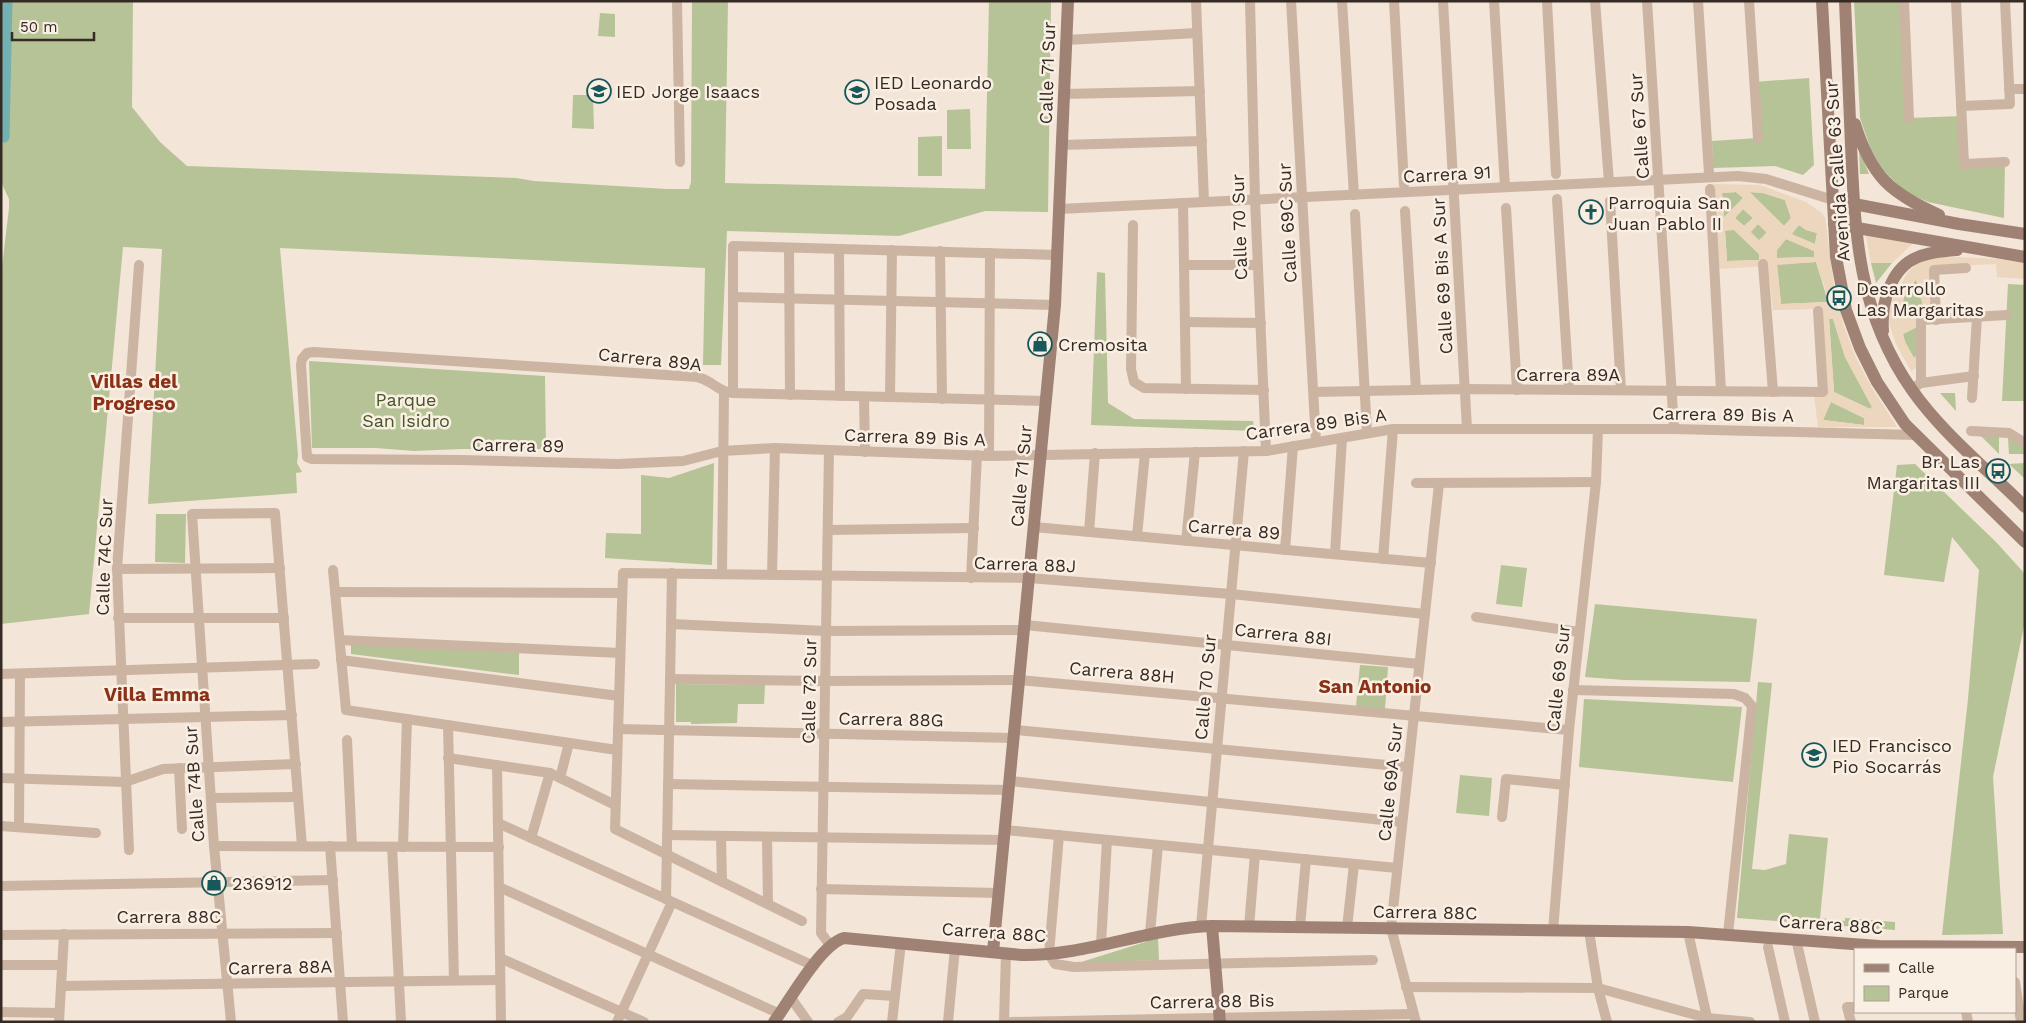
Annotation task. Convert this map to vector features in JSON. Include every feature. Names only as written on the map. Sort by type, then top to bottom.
[{"type":"street","points":[[677,1],[680,162]]},
{"type":"street","name":"Calle 71 Sur","points":[[1004,1022],[999,893],[1055,305],[1068,1]]},
{"type":"street","points":[[1196,1],[1204,202]]},
{"type":"street","name":"Calle 70 Sur","points":[[1250,1],[1255,199],[1266,450]]},
{"type":"street","name":"Calle 69C Sur","points":[[1291,1],[1316,442]]},
{"type":"street","points":[[1342,1],[1354,195]]},
{"type":"street","points":[[1394,1],[1404,185]]},
{"type":"street","name":"Calle 69 Bis A Sur","points":[[1443,1],[1467,429]]},
{"type":"street","points":[[1494,1],[1505,187]]},
{"type":"street","points":[[1547,1],[1556,174]]},
{"type":"street","points":[[1595,1],[1609,182]]},
{"type":"street","name":"Calle 67 Sur","points":[[1646,1],[1674,429]]},
{"type":"street","points":[[1698,1],[1709,174]]},
{"type":"street","points":[[1749,1],[1758,138]]},
{"type":"street","name":"Avenida Calle 63 Sur","points":[[1822,1],[1834,224],[1840,284],[1846,310],[1857,341],[1886,398],[1914,435],[2025,542]]},
{"type":"street","name":"Avenida Calle 63 Sur","points":[[1845,1],[1854,204],[1860,265],[1867,298],[1884,341],[1916,386],[1932,415],[2025,507]]},
{"type":"street","points":[[1904,1],[1909,118]]},
{"type":"street","points":[[1956,1],[1964,164],[2005,162]]},
{"type":"street","points":[[1961,106],[2010,104],[2005,1]]},
{"type":"street","points":[[1066,40],[1198,33]]},
{"type":"street","points":[[2009,89],[2025,89]]},
{"type":"street","points":[[1064,94],[1200,91]]},
{"type":"street","points":[[1850,108],[1862,147],[1879,176],[1912,202],[1958,224]]},
{"type":"street","points":[[1062,146],[1202,141]]},
{"type":"street","name":"Carrera 91","points":[[1059,209],[1609,182],[1753,177],[1781,183],[1833,200]]},
{"type":"street","points":[[1710,189],[1721,391]]},
{"type":"street","points":[[1558,199],[1570,390]]},
{"type":"street","points":[[1833,200],[1958,224],[2025,234]]},
{"type":"street","points":[[1610,201],[1621,390]]},
{"type":"street","points":[[1183,203],[1186,389]]},
{"type":"street","points":[[1506,208],[1517,390]]},
{"type":"street","points":[[1405,211],[1416,390]]},
{"type":"street","points":[[1355,214],[1367,433]]},
{"type":"street","points":[[1834,224],[2025,257]]},
{"type":"street","points":[[1133,225],[1131,369],[1134,382],[1144,388],[1264,390]]},
{"type":"street","points":[[722,574],[722,451],[729,393],[734,297],[734,246],[1057,255]]},
{"type":"street","points":[[789,248],[790,395]]},
{"type":"street","points":[[1884,341],[1883,307],[1892,282],[1901,270],[1910,261],[1926,254],[1973,248]]},
{"type":"street","points":[[839,249],[840,396]]},
{"type":"street","points":[[890,397],[892,250]]},
{"type":"street","points":[[940,252],[942,399]]},
{"type":"street","points":[[989,456],[990,253]]},
{"type":"street","points":[[1763,264],[1773,392]]},
{"type":"street","name":"Calle 74C Sur","points":[[129,850],[117,570],[139,265]]},
{"type":"street","points":[[1184,265],[1258,265]]},
{"type":"street","points":[[1936,320],[1934,270],[1966,268]]},
{"type":"street","points":[[734,297],[1055,305]]},
{"type":"street","name":"Carrera 89A","points":[[1314,392],[1465,389],[1823,392],[1818,311]]},
{"type":"street","points":[[1974,376],[1916,386],[1921,320],[2007,315]]},
{"type":"street","points":[[1972,398],[1977,317]]},
{"type":"street","points":[[1185,322],[1261,323]]},
{"type":"street","name":"Carrera 89A","points":[[312,458],[307,457],[301,365],[302,359],[307,353],[697,377],[705,379],[729,393]]},
{"type":"street","points":[[729,393],[1046,401]]},
{"type":"street","points":[[864,397],[865,452]]},
{"type":"street","points":[[1383,559],[1393,429]]},
{"type":"street","name":"Carrera 89 Bis A","points":[[722,451],[775,448],[989,456],[1244,451],[1266,450],[1393,429],[1674,429],[1914,435]]},
{"type":"street","name":"Calle 69 Sur","points":[[1553,931],[1569,730],[1596,482],[1598,429]]},
{"type":"street","points":[[1970,431],[2009,433],[2025,443]]},
{"type":"street","points":[[1335,554],[1342,438]]},
{"type":"street","points":[[1285,550],[1293,446]]},
{"type":"street","points":[[772,575],[775,448]]},
{"type":"street","name":"Calle 72 Sur","points":[[829,450],[821,933],[830,945]]},
{"type":"street","name":"Carrera 89","points":[[312,458],[617,464],[683,461],[722,451]]},
{"type":"street","name":"Calle 70 Sur","points":[[1220,1020],[1215,964],[1207,926],[1208,850],[1244,451]]},
{"type":"street","points":[[1137,536],[1145,452]]},
{"type":"street","points":[[1186,541],[1194,452]]},
{"type":"street","points":[[1089,532],[1095,453]]},
{"type":"street","points":[[971,578],[976,455]]},
{"type":"street","points":[[1416,483],[1596,482]]},
{"type":"street","name":"Calle 69A Sur","points":[[1415,1018],[1391,928],[1439,484]]},
{"type":"street","name":"Calle 74B Sur","points":[[231,1022],[214,846],[192,514],[275,513],[280,568]]},
{"type":"street","name":"Carrera 89","points":[[1034,527],[1431,563]]},
{"type":"street","points":[[828,530],[974,528]]},
{"type":"street","points":[[117,570],[280,568],[302,846]]},
{"type":"street","points":[[334,570],[346,710],[617,750]]},
{"type":"street","name":"Carrera 88J","points":[[622,593],[623,573],[1029,578],[1231,594],[1425,614]]},
{"type":"street","points":[[619,1017],[648,954],[669,900],[666,854],[672,573]]},
{"type":"street","points":[[335,592],[622,593],[615,829],[802,921]]},
{"type":"street","points":[[1476,617],[1579,632]]},
{"type":"street","points":[[118,618],[284,618]]},
{"type":"street","name":"Carrera 88I","points":[[671,624],[826,631],[1024,628],[1419,664]]},
{"type":"street","points":[[340,640],[620,654]]},
{"type":"street","points":[[342,660],[619,696]]},
{"type":"street","points":[[1,674],[315,664]]},
{"type":"street","points":[[19,827],[20,674]]},
{"type":"street","name":"Carrera 88H","points":[[670,679],[825,681],[1020,680],[1569,730]]},
{"type":"street","points":[[1573,690],[1714,692],[1734,694],[1745,698],[1752,706],[1728,934]]},
{"type":"street","points":[[1,722],[292,715]]},
{"type":"street","points":[[403,847],[407,719]]},
{"type":"street","points":[[448,725],[454,980]]},
{"type":"street","name":"Carrera 88G","points":[[618,729],[824,734],[1014,734],[1408,766]]},
{"type":"street","points":[[348,740],[352,846]]},
{"type":"street","points":[[560,778],[569,743]]},
{"type":"street","points":[[448,758],[550,773],[616,805]]},
{"type":"street","points":[[1,778],[126,782],[163,769],[296,764]]},
{"type":"street","points":[[497,765],[501,1022]]},
{"type":"street","points":[[179,768],[182,829]]},
{"type":"street","points":[[531,838],[550,773]]},
{"type":"street","points":[[1502,817],[1506,780],[1565,785]]},
{"type":"street","points":[[668,784],[823,787],[1009,786],[1212,802],[1402,822]]},
{"type":"street","points":[[211,798],[298,797]]},
{"type":"street","points":[[498,823],[814,966]]},
{"type":"street","points":[[1,826],[96,833]]},
{"type":"street","points":[[667,835],[767,837],[1059,835],[1397,868]]},
{"type":"street","points":[[1059,835],[1050,954],[1054,964],[1074,967],[1373,960]]},
{"type":"street","points":[[721,836],[722,882]]},
{"type":"street","points":[[767,837],[768,904]]},
{"type":"street","points":[[1101,944],[1108,840]]},
{"type":"street","points":[[1150,933],[1158,845]]},
{"type":"street","points":[[214,846],[499,847]]},
{"type":"street","points":[[330,846],[343,1022]]},
{"type":"street","points":[[392,847],[401,1022]]},
{"type":"street","points":[[1249,927],[1255,854]]},
{"type":"street","points":[[1300,927],[1306,859]]},
{"type":"street","points":[[1346,928],[1354,864]]},
{"type":"street","points":[[1,886],[333,880]]},
{"type":"street","points":[[499,886],[648,954],[777,1018],[830,945]]},
{"type":"street","points":[[822,889],[999,893]]},
{"type":"street","name":"Carrera 88C","points":[[830,945],[837,940],[853,937],[1000,953],[1050,954],[1182,927],[1207,926],[1688,932],[1878,946],[2025,947]]},
{"type":"street","points":[[1589,931],[1598,988],[1607,1022]]},
{"type":"street","points":[[1688,932],[1708,1020]]},
{"type":"street","name":"Carrera 88C","points":[[1,935],[337,933]]},
{"type":"street","points":[[1,1012],[21,1017],[59,1018],[64,934]]},
{"type":"street","points":[[1796,939],[1815,1022]]},
{"type":"street","points":[[892,1022],[901,942]]},
{"type":"street","points":[[948,1022],[956,948]]},
{"type":"street","points":[[1768,948],[1785,1022]]},
{"type":"street","points":[[500,958],[619,1017],[644,1022]]},
{"type":"street","points":[[1,965],[62,965]]},
{"type":"street","name":"Carrera 88A","points":[[61,986],[500,980]]},
{"type":"street","points":[[1406,986],[1598,988],[1708,1020],[1750,1022]]},
{"type":"street","points":[[2016,989],[2021,1022]]},
{"type":"street","points":[[838,1022],[847,1018],[863,994],[895,996]]},
{"type":"street","points":[[791,998],[808,1022]]},
{"type":"street","points":[[1850,1022],[1851,1007]]},
{"type":"street","name":"Carrera 88 Bis","points":[[1011,1022],[1415,1018]]},
{"type":"green space","points":[[1,1],[133,1],[132,107],[160,142],[187,166],[516,178],[534,181],[689,189],[691,182],[692,1],[728,1],[725,183],[985,189],[989,1],[1051,1],[1048,212],[985,211],[899,236],[727,231],[721,365],[703,365],[705,268],[280,248],[298,455],[297,463],[302,472],[296,473],[297,493],[148,504],[162,249],[123,247],[89,614],[1,624],[1,275],[9,199],[1,182]]},
{"type":"green space","points":[[1854,1],[1904,1],[1909,118],[1962,116],[1964,164],[2005,162],[2004,218],[1928,202],[1905,192],[1881,168],[1871,150],[1860,118]]},
{"type":"green space","points":[[600,13],[615,14],[615,37],[598,36]]},
{"type":"green space","points":[[1809,78],[1814,165],[1803,175],[1775,166],[1713,168],[1712,141],[1758,138],[1754,82]]},
{"type":"green space","points":[[573,95],[593,95],[594,129],[572,128]]},
{"type":"green space","points":[[970,109],[971,149],[947,149],[947,110]]},
{"type":"green space","points":[[942,136],[942,176],[918,176],[918,137]]},
{"type":"green space","points":[[1859,149],[1869,174],[1860,174]]},
{"type":"green space","points":[[1736,192],[1743,198],[1724,218],[1722,193]]},
{"type":"green space","points":[[1749,192],[1763,193],[1785,200],[1791,218],[1784,226]]},
{"type":"green space","points":[[1743,209],[1753,218],[1744,226],[1735,218]]},
{"type":"green space","points":[[1758,224],[1767,232],[1759,241],[1750,232]]},
{"type":"green space","points":[[1799,225],[1806,230],[1817,233],[1815,244],[1791,234]]},
{"type":"green space","points":[[1725,230],[1734,230],[1759,254],[1760,260],[1727,261]]},
{"type":"green space","points":[[1786,239],[1814,251],[1814,257],[1777,258],[1777,250]]},
{"type":"green space","points":[[1816,262],[1827,302],[1781,304],[1777,264]]},
{"type":"green space","points":[[1871,263],[1892,263],[1876,283]]},
{"type":"green space","points":[[1097,272],[1105,273],[1108,403],[1134,419],[1253,421],[1255,431],[1091,425]]},
{"type":"green space","points":[[1916,279],[1924,310],[1917,317],[1899,317],[1904,297]]},
{"type":"green space","points":[[2008,284],[2025,285],[2025,401],[2002,401]]},
{"type":"green space","points":[[1829,318],[1833,319],[1845,357],[1872,407],[1870,409],[1834,392]]},
{"type":"green space","points":[[1917,327],[1918,355],[1914,358],[1905,342],[1903,334]]},
{"type":"green space","name":"Parque San Isidro","points":[[309,361],[545,376],[546,449],[414,451],[376,448],[312,448]]},
{"type":"green space","points":[[1940,393],[1955,393],[1956,411]]},
{"type":"green space","points":[[1831,402],[1864,418],[1864,425],[1823,420]]},
{"type":"green space","points":[[1980,435],[1999,437],[1999,454]]},
{"type":"green space","points":[[2008,438],[2025,448],[2025,454],[2009,454]]},
{"type":"green space","points":[[714,463],[712,565],[605,558],[606,533],[641,534],[641,475],[669,478]]},
{"type":"green space","points":[[2025,463],[2025,479],[2009,464]]},
{"type":"green space","points":[[1915,464],[1996,542],[2025,574],[2025,621],[1993,777],[2003,934],[1942,935],[1968,699],[1979,570],[1952,537],[1944,582],[1884,575],[1897,465]]},
{"type":"green space","points":[[156,514],[186,514],[185,563],[155,562]]},
{"type":"green space","points":[[1501,565],[1527,568],[1522,607],[1496,604]]},
{"type":"green space","points":[[1595,604],[1757,619],[1750,682],[1624,680],[1585,677]]},
{"type":"green space","points":[[351,643],[519,653],[519,675],[351,654]]},
{"type":"green space","points":[[1360,665],[1388,667],[1385,709],[1356,706]]},
{"type":"green space","points":[[1758,682],[1772,683],[1752,869],[1765,870],[1786,864],[1789,834],[1828,838],[1820,918],[1845,921],[1845,918],[1895,922],[1895,930],[1737,918]]},
{"type":"green space","points":[[676,684],[765,685],[764,704],[738,704],[737,723],[691,724],[691,722],[676,722]]},
{"type":"green space","points":[[1584,699],[1742,707],[1733,782],[1579,767]]},
{"type":"green space","points":[[1460,775],[1492,778],[1489,816],[1456,813]]},
{"type":"green space","points":[[1158,938],[1159,960],[1078,963]]},
{"type":"shaded area","points":[[1713,184],[1760,185],[1806,202],[1822,213],[1825,217],[1834,286],[1843,324],[1855,356],[1872,388],[1897,427],[1818,427],[1814,395],[1824,395],[1818,309],[1773,310],[1768,266],[1718,269]],"holes":[[[1736,192],[1743,198],[1724,217],[1722,193]],[[1750,192],[1763,193],[1785,200],[1791,218],[1784,226]],[[1743,209],[1753,218],[1744,226],[1735,218]],[[1758,224],[1767,233],[1759,240],[1751,232]],[[1799,225],[1806,230],[1817,233],[1815,244],[1792,234]],[[1734,230],[1759,254],[1759,260],[1727,261],[1725,231]],[[1786,239],[1814,251],[1814,257],[1777,258],[1777,250]],[[1816,262],[1824,284],[1827,302],[1781,304],[1777,265]],[[1829,319],[1833,319],[1845,357],[1872,407],[1870,409],[1834,392]],[[1831,402],[1864,418],[1864,425],[1823,420]]]},
{"type":"shaded area","points":[[1866,236],[1912,244],[1892,263],[1871,263]]},
{"type":"shaded area","points":[[1931,258],[1998,259],[2025,263],[2025,279],[1997,277],[1996,264],[1930,267],[1931,317],[1919,318],[1919,366],[1911,371],[1896,344],[1889,323],[1889,312],[1894,295],[1908,272],[1918,263]],"holes":[[[1916,280],[1924,310],[1920,311],[1917,317],[1900,317],[1904,297]],[[1917,327],[1918,354],[1914,358],[1905,342],[1903,334]]]},
{"type":"waterway","points":[[4,137],[7,1]]},
{"type":"place","name":"IED Jorge Isaacs","points":[[599,91]]},
{"type":"place","name":"IED Leonardo Posada","points":[[857,92]]},
{"type":"place","name":"Parroquia San Juan Pablo II","points":[[1591,212]]},
{"type":"place","name":"Desarrollo Las Margaritas","points":[[1839,298]]},
{"type":"place","name":"Cremosita","points":[[1040,344]]},
{"type":"place","name":"Br. Las Margaritas III","points":[[1998,471]]},
{"type":"place","name":"IED Francisco Pio Socarrás","points":[[1814,755]]},
{"type":"place","name":"236912","points":[[214,883]]},
{"type":"district","name":"Villas del Progreso","points":[[134,392]]},
{"type":"district","name":"San Antonio","points":[[1375,686]]},
{"type":"district","name":"Villa Emma","points":[[157,694]]}]
